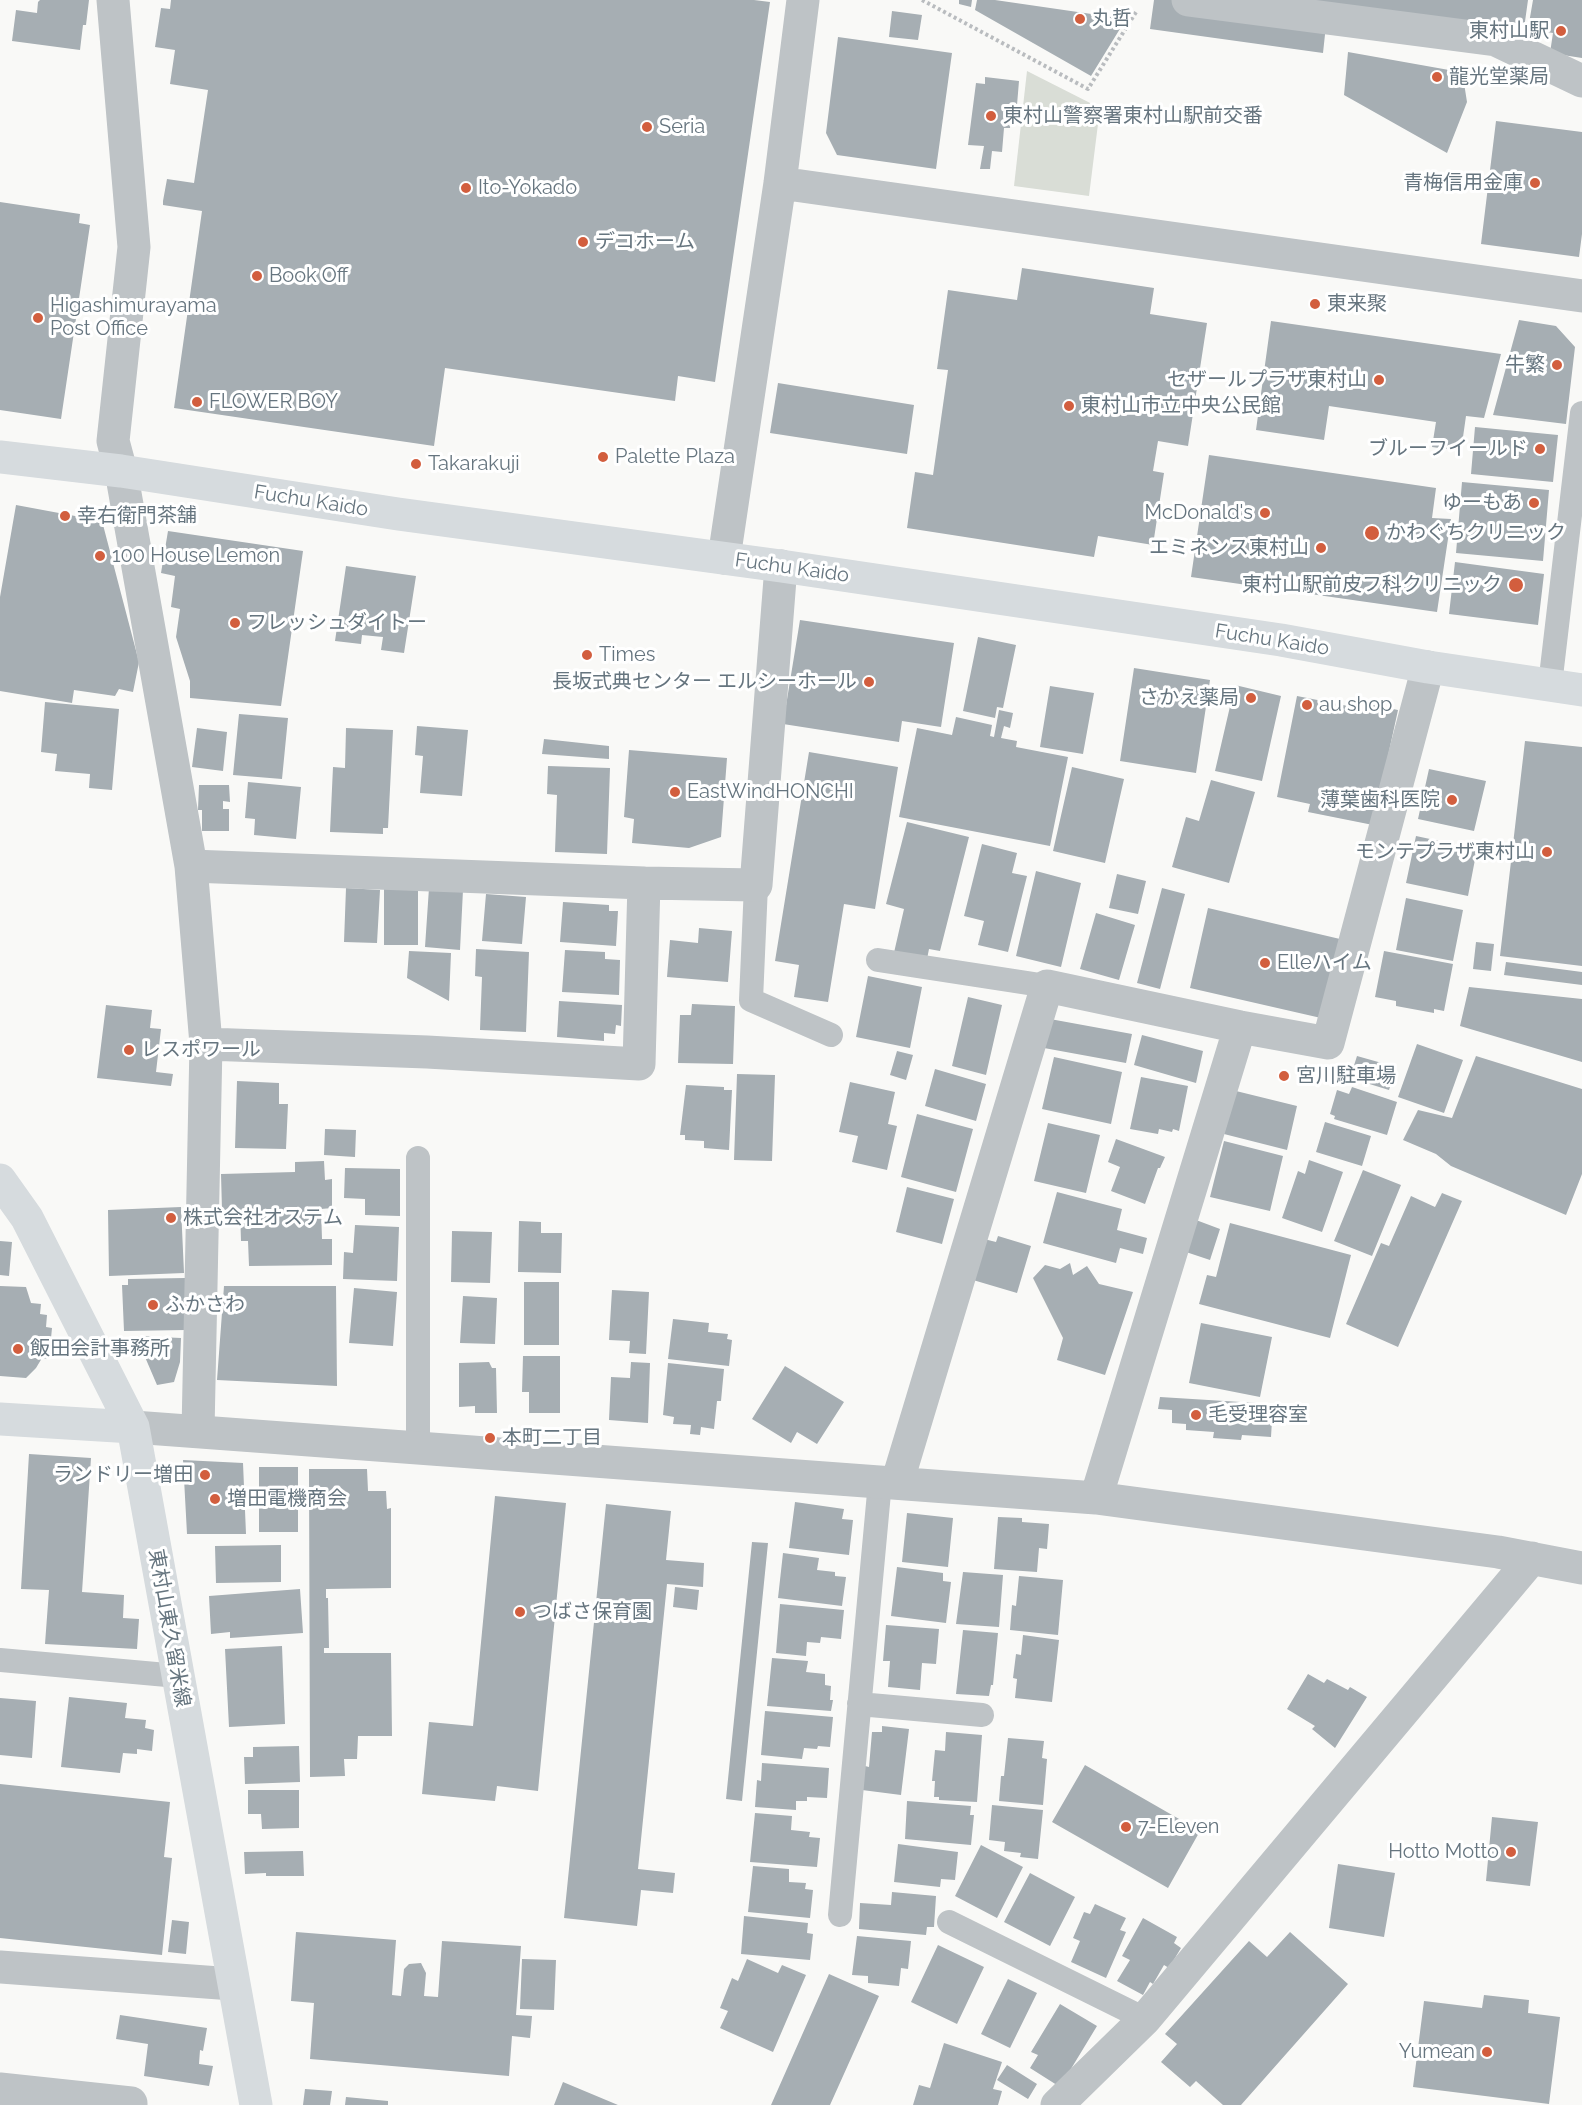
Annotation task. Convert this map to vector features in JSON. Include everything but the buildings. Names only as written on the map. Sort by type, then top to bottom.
[{"type":"main road","name":"Fuchu Kaido","points":[[0,457],[121,471],[398,514],[781,566],[1281,640],[1428,667],[1582,690]]},
{"type":"main road","name":"東村山東久留米線","points":[[0,1180],[27,1218],[133,1427],[232,1984],[256,2105]]},
{"type":"main road","points":[[0,1419],[133,1427]]},
{"type":"street","points":[[113,0],[134,247],[113,441],[121,471],[191,866],[206,1044],[198,1431]]},
{"type":"street","points":[[724,558],[780,183],[803,0]]},
{"type":"street","points":[[1188,0],[1496,40],[1582,81]]},
{"type":"street","points":[[780,183],[1582,296]]},
{"type":"street","points":[[191,866],[756,885],[781,566]]},
{"type":"street","points":[[889,1482],[1047,986],[1240,1027],[1328,1042],[1428,667]]},
{"type":"street","points":[[206,1044],[427,1052],[639,1064],[644,883]]},
{"type":"street","points":[[1096,1498],[1240,1027]]},
{"type":"street","points":[[133,1427],[1096,1498],[1532,1558],[1582,1568]]},
{"type":"street","points":[[1057,2105],[1145,2019],[1532,1558]]},
{"type":"street","points":[[0,1967],[232,1984]]},
{"type":"street","points":[[0,2089],[131,2103],[131,2105]]},
{"type":"lane","points":[[1550,685],[1582,412]]},
{"type":"lane","points":[[756,885],[751,1000],[831,1035]]},
{"type":"lane","points":[[878,960],[1047,986]]},
{"type":"lane","points":[[418,1158],[418,1447]]},
{"type":"lane","points":[[840,1915],[859,1704],[889,1482]]},
{"type":"lane","points":[[0,1660],[178,1676]]},
{"type":"lane","points":[[859,1704],[982,1715]]},
{"type":"lane","points":[[949,1922],[1145,2019]]},
{"type":"path","points":[[922,0],[1088,89],[1136,12]]},
{"type":"shaded area","points":[[1027,71],[1100,108],[1089,196],[1014,186]]},
{"type":"place","name":"丸哲","points":[[1080,19]]},
{"type":"place","name":"東村山駅","points":[[1561,31]]},
{"type":"place","name":"龍光堂薬局","points":[[1437,77]]},
{"type":"place","name":"東村山警察署東村山駅前交番","points":[[991,116]]},
{"type":"place","name":"Seria","points":[[647,127]]},
{"type":"place","name":"青梅信用金庫","points":[[1535,183]]},
{"type":"place","name":"Ito-Yokado","points":[[466,188]]},
{"type":"place","name":"デコホーム","points":[[583,242]]},
{"type":"place","name":"Book Off","points":[[257,276]]},
{"type":"place","name":"東来聚","points":[[1315,304]]},
{"type":"place","name":"Higashimurayama Post Office","points":[[38,318]]},
{"type":"place","name":"牛繁","points":[[1557,365]]},
{"type":"place","name":"セザールプラザ東村山","points":[[1379,380]]},
{"type":"place","name":"FLOWER BOY","points":[[197,402]]},
{"type":"place","name":"東村山市立中央公民館","points":[[1069,406]]},
{"type":"place","name":"ブルーフイールド","points":[[1540,449]]},
{"type":"place","name":"Palette Plaza","points":[[603,457]]},
{"type":"place","name":"Takarakuji","points":[[416,464]]},
{"type":"place","name":"ゆーもあ","points":[[1534,503]]},
{"type":"place","name":"McDonald's","points":[[1265,513]]},
{"type":"place","name":"幸右衛門茶舗","points":[[65,516]]},
{"type":"place","name":"かわぐちクリニック","points":[[1372,533]]},
{"type":"place","name":"エミネンス東村山","points":[[1321,548]]},
{"type":"place","name":"100 House Lemon","points":[[100,556]]},
{"type":"place","name":"東村山駅前皮フ科クリニック","points":[[1516,585]]},
{"type":"place","name":"フレッシュダイトー","points":[[235,623]]},
{"type":"place","name":"Times","points":[[587,655]]},
{"type":"place","name":"長坂式典センター エルシーホール","points":[[869,682]]},
{"type":"place","name":"さかえ薬局","points":[[1251,698]]},
{"type":"place","name":"au shop","points":[[1307,705]]},
{"type":"place","name":"EastWindHONCHI","points":[[675,792]]},
{"type":"place","name":"薄葉歯科医院","points":[[1452,800]]},
{"type":"place","name":"モンテプラザ東村山","points":[[1547,852]]},
{"type":"place","name":"Elleハイム","points":[[1265,963]]},
{"type":"place","name":"レスポワール","points":[[129,1050]]},
{"type":"place","name":"宮川駐車場","points":[[1284,1076]]},
{"type":"place","name":"株式会社オステム","points":[[171,1218]]},
{"type":"place","name":"ふかさわ","points":[[153,1305]]},
{"type":"place","name":"飯田会計事務所","points":[[18,1349]]},
{"type":"place","name":"毛受理容室","points":[[1196,1415]]},
{"type":"place","name":"本町二丁目","points":[[490,1438]]},
{"type":"place","name":"ランドリー増田","points":[[205,1475]]},
{"type":"place","name":"増田電機商会","points":[[215,1499]]},
{"type":"place","name":"つばさ保育園","points":[[520,1612]]},
{"type":"place","name":"7-Eleven","points":[[1126,1827]]},
{"type":"place","name":"Hotto Motto","points":[[1511,1852]]},
{"type":"place","name":"Yumean","points":[[1487,2052]]}]
